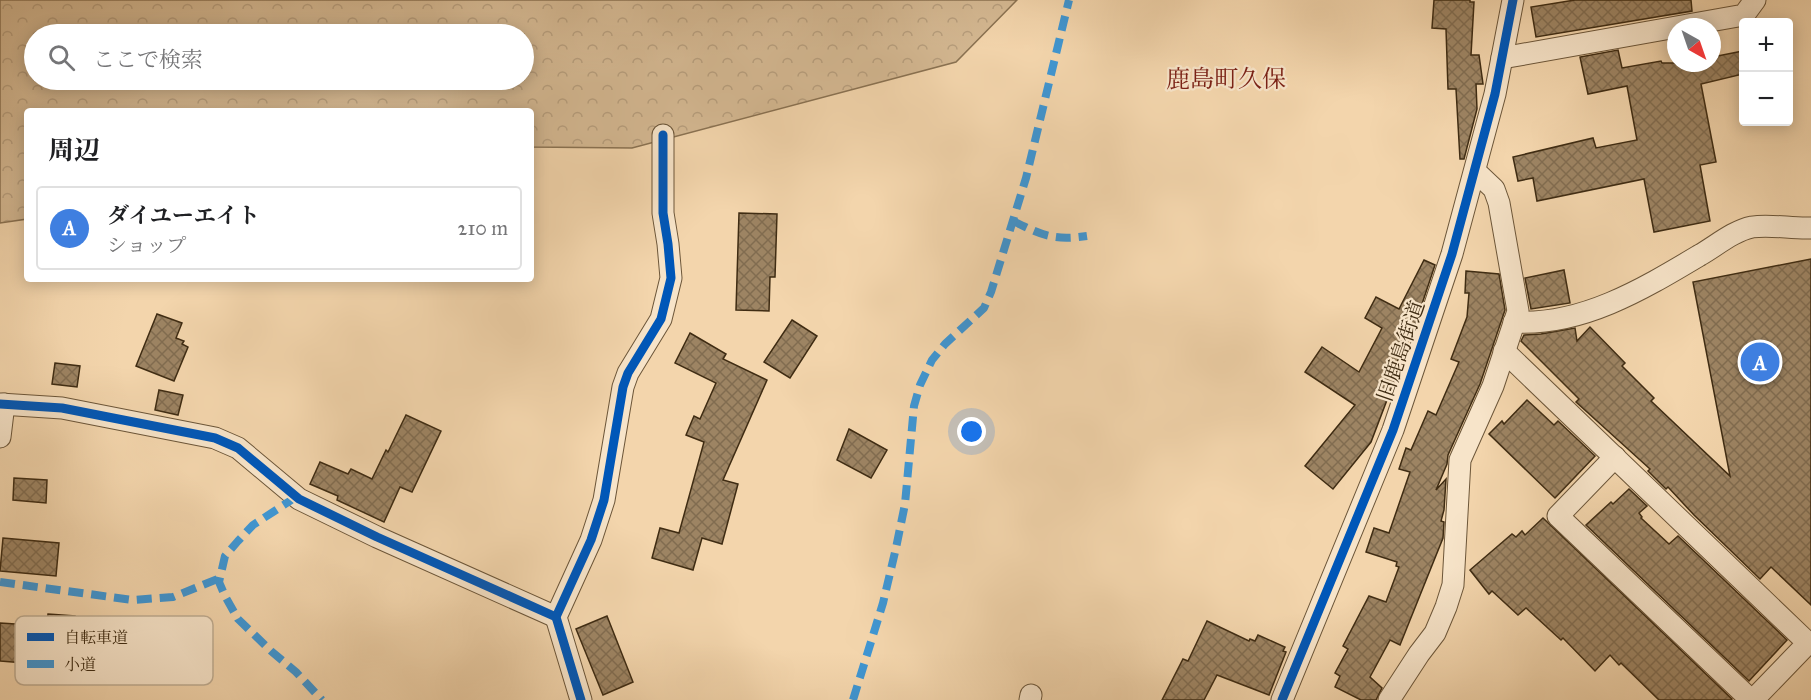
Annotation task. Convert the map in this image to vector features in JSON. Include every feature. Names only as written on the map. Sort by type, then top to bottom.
[{"type":"street","name":"旧鹿島街道","points":[[1282,700],[1393,430],[1452,254],[1495,94],[1513,0]]},
{"type":"street","points":[[1502,58],[1744,15],[1755,0]]},
{"type":"street","points":[[581,700],[556,617],[591,540],[604,500],[623,387],[628,373],[661,319],[672,278],[663,213],[663,135]]},
{"type":"street","points":[[1389,700],[1435,633],[1446,607],[1453,585],[1460,460],[1493,386],[1518,311],[1499,203],[1494,189],[1475,171]]},
{"type":"street","points":[[1514,322],[1557,321],[1618,301],[1751,227],[1811,228]]},
{"type":"street","points":[[1504,351],[1615,457],[1808,643],[1752,700],[1558,516],[1615,457]]},
{"type":"street","points":[[0,436],[2,404],[62,408],[215,438],[238,448],[299,499],[377,537],[556,617]]},
{"type":"green space","points":[[0,0],[1017,0],[956,62],[632,148],[534,147],[534,108],[24,108],[24,219],[0,223]]},
{"type":"building","points":[[1434,0],[1474,2],[1471,55],[1479,55],[1483,84],[1476,84],[1477,109],[1464,159],[1460,159],[1456,89],[1448,89],[1446,29],[1432,28]]},
{"type":"building","points":[[1575,0],[1691,0],[1692,11],[1536,37],[1531,7]]},
{"type":"building","points":[[1618,50],[1622,68],[1661,61],[1667,63],[1667,72],[1721,72],[1721,55],[1739,52],[1739,75],[1701,84],[1716,162],[1700,165],[1710,221],[1654,232],[1644,179],[1537,201],[1533,178],[1518,181],[1513,157],[1593,138],[1596,148],[1637,140],[1627,86],[1588,94],[1580,57]]},
{"type":"building","points":[[739,213],[777,214],[775,277],[770,277],[769,311],[736,310]]},
{"type":"building","points":[[1811,259],[1811,605],[1771,567],[1760,579],[1668,487],[1666,489],[1648,471],[1650,469],[1576,402],[1579,399],[1521,341],[1524,335],[1575,328],[1577,341],[1590,327],[1625,363],[1622,366],[1654,398],[1651,401],[1730,476],[1693,282]]},
{"type":"building","points":[[1424,260],[1435,265],[1413,331],[1393,370],[1398,371],[1371,442],[1333,489],[1305,466],[1355,405],[1305,372],[1322,347],[1359,372],[1382,328],[1365,318],[1376,297],[1399,309]]},
{"type":"building","points":[[1564,270],[1570,303],[1531,309],[1525,278]]},
{"type":"building","points":[[1466,271],[1499,274],[1505,310],[1480,384],[1448,455],[1447,464],[1436,490],[1446,479],[1441,521],[1444,522],[1443,538],[1400,645],[1390,640],[1370,677],[1382,688],[1376,700],[1361,700],[1335,687],[1340,676],[1335,673],[1348,649],[1343,646],[1369,596],[1386,602],[1399,567],[1396,566],[1397,562],[1366,552],[1374,528],[1389,533],[1410,472],[1399,469],[1406,448],[1411,450],[1428,411],[1436,415],[1459,362],[1451,359],[1467,317],[1469,293],[1465,293]]},
{"type":"building","points":[[157,314],[182,323],[176,338],[184,341],[182,344],[188,347],[174,381],[136,366]]},
{"type":"building","points":[[792,320],[817,336],[790,378],[764,362]]},
{"type":"building","points":[[690,333],[726,354],[723,359],[767,380],[723,480],[738,484],[722,544],[702,538],[693,570],[652,558],[660,528],[679,533],[704,442],[686,435],[694,416],[700,419],[716,383],[675,363]]},
{"type":"building","points":[[55,363],[80,366],[77,387],[52,384]]},
{"type":"building","points":[[159,390],[183,395],[178,415],[155,410]]},
{"type":"building","points":[[1527,400],[1554,425],[1558,421],[1595,456],[1555,498],[1489,434],[1502,421],[1504,424]]},
{"type":"building","points":[[406,415],[441,431],[412,492],[400,487],[384,522],[337,500],[338,496],[310,484],[320,462],[348,474],[351,469],[372,479]]},
{"type":"building","points":[[849,429],[887,450],[871,478],[837,460]]},
{"type":"building","points":[[14,478],[47,480],[46,503],[13,500]]},
{"type":"building","points":[[1629,489],[1647,506],[1639,513],[1641,518],[1669,544],[1678,536],[1787,640],[1749,681],[1586,525]]},
{"type":"building","points":[[1543,518],[1732,699],[1659,700],[1610,655],[1595,671],[1563,638],[1561,640],[1526,608],[1518,615],[1492,591],[1489,594],[1470,570],[1512,534],[1516,537],[1522,531],[1525,535]]},
{"type":"building","points":[[3,538],[59,543],[56,576],[0,571]]},
{"type":"building","points":[[48,614],[75,616],[48,616]]},
{"type":"building","points":[[607,616],[633,682],[603,695],[576,629]]},
{"type":"building","points":[[1207,621],[1249,641],[1250,639],[1255,641],[1258,635],[1285,647],[1283,651],[1286,652],[1269,695],[1217,675],[1204,700],[1162,700],[1183,659],[1188,661]]},
{"type":"building","points":[[0,623],[15,624],[15,662],[0,661]]},
{"type":"marked path","points":[[853,700],[883,603],[896,548],[905,504],[914,406],[920,385],[932,360],[945,344],[984,308],[991,292],[1026,178],[1069,0]]},
{"type":"marked path","points":[[1013,221],[1048,236],[1065,238],[1087,236]]},
{"type":"marked path","points":[[296,497],[253,525],[238,541],[225,556],[219,582],[238,619],[296,672],[322,700]]},
{"type":"marked path","points":[[0,582],[133,600],[173,597],[220,578]]},
{"type":"cycle path","points":[[1282,700],[1393,430],[1452,254],[1495,94],[1513,0]]},
{"type":"cycle path","points":[[581,700],[556,617],[591,540],[604,500],[623,387],[628,373],[661,319],[671,278],[663,213],[663,135]]},
{"type":"cycle path","points":[[0,404],[62,408],[215,438],[238,448],[299,499],[377,537],[556,617]]},
{"type":"place","name":"ダイユーエイト","points":[[1760,362]]},
{"type":"district","name":"鹿島町久保","points":[[1226,79]]}]
